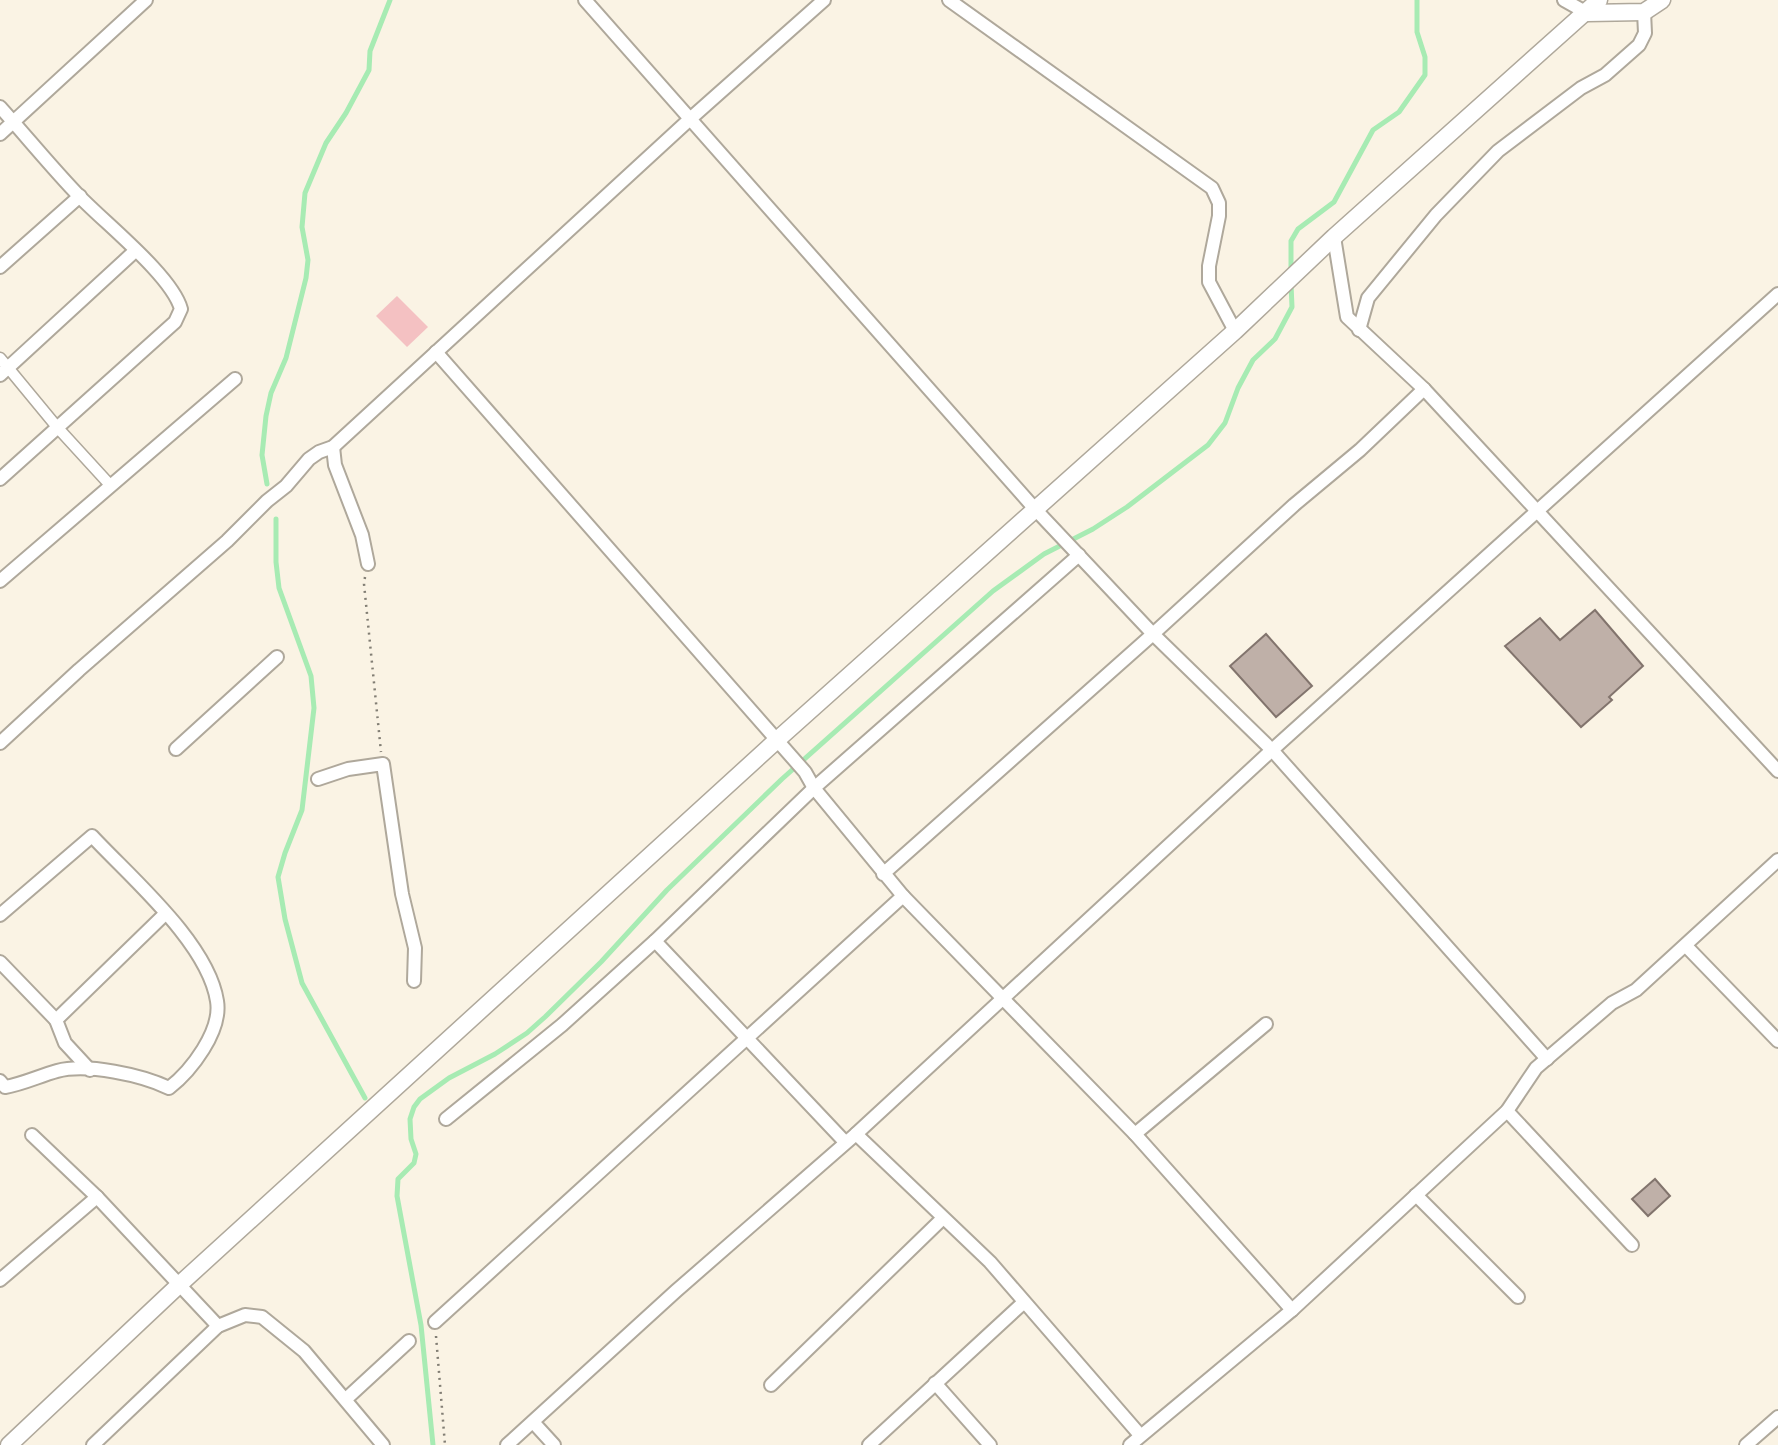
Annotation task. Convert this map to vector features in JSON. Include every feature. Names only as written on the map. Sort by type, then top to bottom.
[{"type":"street","points":[[0,134],[146,0]]},
{"type":"street","points":[[584,0],[1035,509],[1153,634],[1272,750],[1547,1059]]},
{"type":"street","points":[[0,743],[79,670],[228,541],[267,501],[286,486],[309,460],[319,452],[333,447],[690,119],[824,0]]},
{"type":"street","points":[[949,0],[1212,188],[1219,203],[1220,216],[1209,266],[1209,282],[1235,331]]},
{"type":"street","points":[[1564,0],[1587,13],[1644,12],[1662,0]]},
{"type":"street","points":[[9,1445],[180,1284],[777,740],[1235,331],[1334,237],[1599,0]]},
{"type":"street","points":[[1359,330],[1368,298],[1436,215],[1498,151],[1581,89],[1605,75],[1639,45],[1645,33],[1644,12]]},
{"type":"street","points":[[0,107],[80,196],[162,277],[178,297],[181,309],[174,322],[0,479]]},
{"type":"street","points":[[0,267],[80,196]]},
{"type":"street","points":[[1334,237],[1347,317],[1424,389],[1778,771]]},
{"type":"street","points":[[111,486],[3,367],[135,251]]},
{"type":"street","points":[[507,1445],[676,1291],[856,1134],[1272,750],[1778,294]]},
{"type":"street","points":[[436,352],[805,772],[814,788],[903,897],[1135,1134],[1292,1310]]},
{"type":"street","points":[[0,581],[235,379]]},
{"type":"street","points":[[883,874],[1294,505],[1360,450],[1424,389]]},
{"type":"street","points":[[333,447],[335,465],[362,535],[368,564]]},
{"type":"street","points":[[446,1119],[562,1025],[655,941],[814,788],[1079,555]]},
{"type":"street","points":[[176,749],[277,657]]},
{"type":"street","points":[[318,779],[348,769],[383,764],[402,894],[415,948],[414,981]]},
{"type":"street","points":[[0,915],[92,836],[191,944],[207,974],[217,1002],[211,1034],[197,1060],[181,1079],[169,1088],[147,1078],[90,1070],[59,1070],[18,1085],[2,1087]]},
{"type":"street","points":[[1130,1445],[1292,1310],[1507,1111],[1536,1069],[1612,1003],[1636,990],[1778,860]]},
{"type":"street","points":[[435,1322],[903,897]]},
{"type":"street","points":[[56,1020],[165,914]]},
{"type":"street","points":[[655,941],[845,1142]]},
{"type":"street","points":[[1686,946],[1778,1041]]},
{"type":"street","points":[[0,962],[56,1020],[65,1044],[90,1070]]},
{"type":"street","points":[[1135,1134],[1266,1024]]},
{"type":"street","points":[[1507,1111],[1632,1245]]},
{"type":"street","points":[[856,1134],[990,1262],[1140,1435]]},
{"type":"street","points":[[33,1135],[97,1197],[218,1326]]},
{"type":"street","points":[[1416,1195],[1518,1297]]},
{"type":"street","points":[[2,1274],[97,1197]]},
{"type":"street","points":[[771,1385],[943,1219]]},
{"type":"street","points":[[869,1445],[1024,1303]]},
{"type":"street","points":[[93,1445],[218,1326],[245,1315],[262,1317],[316,1363],[383,1445]]},
{"type":"street","points":[[345,1399],[409,1342]]},
{"type":"street","points":[[934,1383],[990,1445]]},
{"type":"street","points":[[1746,1445],[1778,1417]]},
{"type":"street","points":[[533,1422],[554,1445]]},
{"type":"path","points":[[368,564],[363,584],[383,764]]},
{"type":"path","points":[[435,1322],[446,1445]]},
{"type":"shaded area","points":[[397,296],[428,327],[407,347],[376,316]]},
{"type":"building","points":[[1595,610],[1643,666],[1609,697],[1612,700],[1581,727],[1505,646],[1540,618],[1560,640]]},
{"type":"building","points":[[1266,634],[1312,686],[1276,717],[1230,666]]},
{"type":"building","points":[[1655,1179],[1670,1196],[1648,1216],[1632,1199]]},
{"type":"waterway","points":[[267,484],[262,455],[266,416],[271,393],[286,358],[306,278],[308,260],[302,227],[305,193],[326,143],[369,70],[370,51],[390,0]]},
{"type":"waterway","points":[[1291,274],[1291,241],[1298,229],[1334,202],[1373,130],[1399,112],[1425,75],[1425,57],[1417,32],[1417,0]]},
{"type":"waterway","points":[[433,1445],[421,1325],[397,1196],[398,1179],[414,1163],[416,1154],[411,1139],[410,1119],[414,1107],[420,1099],[449,1078],[495,1054],[527,1033],[545,1017],[601,962],[667,890],[782,779],[993,591],[1044,554],[1093,529],[1127,507],[1208,445],[1225,423],[1238,388],[1253,360],[1275,339],[1292,307],[1291,284]]},
{"type":"waterway","points":[[276,519],[279,588],[311,676],[314,708],[302,810],[278,877],[285,919],[302,983],[365,1098]]}]
